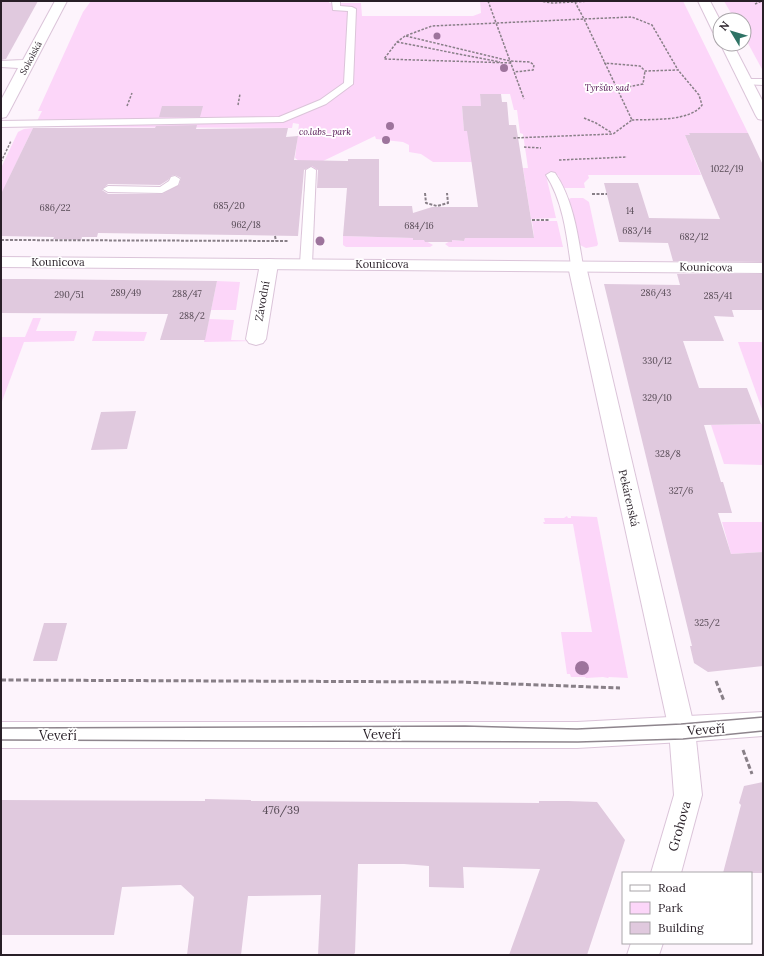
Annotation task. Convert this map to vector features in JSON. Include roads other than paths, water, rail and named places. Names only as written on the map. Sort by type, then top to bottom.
[{"type":"street","name":"Sokolská","points":[[1,114],[61,1]]},
{"type":"street","points":[[704,1],[712,16]]},
{"type":"street","points":[[730,52],[763,116]]},
{"type":"street","points":[[4,64],[27,64]]},
{"type":"street","name":"Kounicova","points":[[1,262],[763,268]]},
{"type":"street","name":"Závodní","points":[[256,339],[269,264]]},
{"type":"street","name":"Pekárenská","points":[[577,266],[682,730]]},
{"type":"street","name":"Veveří","points":[[1,735],[577,734],[682,730],[763,724]]},
{"type":"street","name":"Grohova","points":[[666,872],[688,795],[682,730]]},
{"type":"street","points":[[643,955],[647,944]]},
{"type":"lane","points":[[1,124],[190,124],[280,120],[323,102],[348,84],[352,9],[336,8],[336,1]]},
{"type":"lane","points":[[745,82],[763,82]]},
{"type":"lane","points":[[306,264],[311,170]]},
{"type":"lane","points":[[551,175],[556,180],[561,195],[575,247],[577,266]]},
{"type":"lane","points":[[108,189],[162,190],[174,183],[175,179]]},
{"type":"tram line","points":[[1,728],[465,726],[577,729],[681,724],[763,717]]},
{"type":"tram line","points":[[1,740],[578,742],[683,739],[763,731]]},
{"type":"park label","name":"Tyršův sad","points":[[607,88]]},
{"type":"park label","name":"co.labs_park","points":[[325,132]]}]
